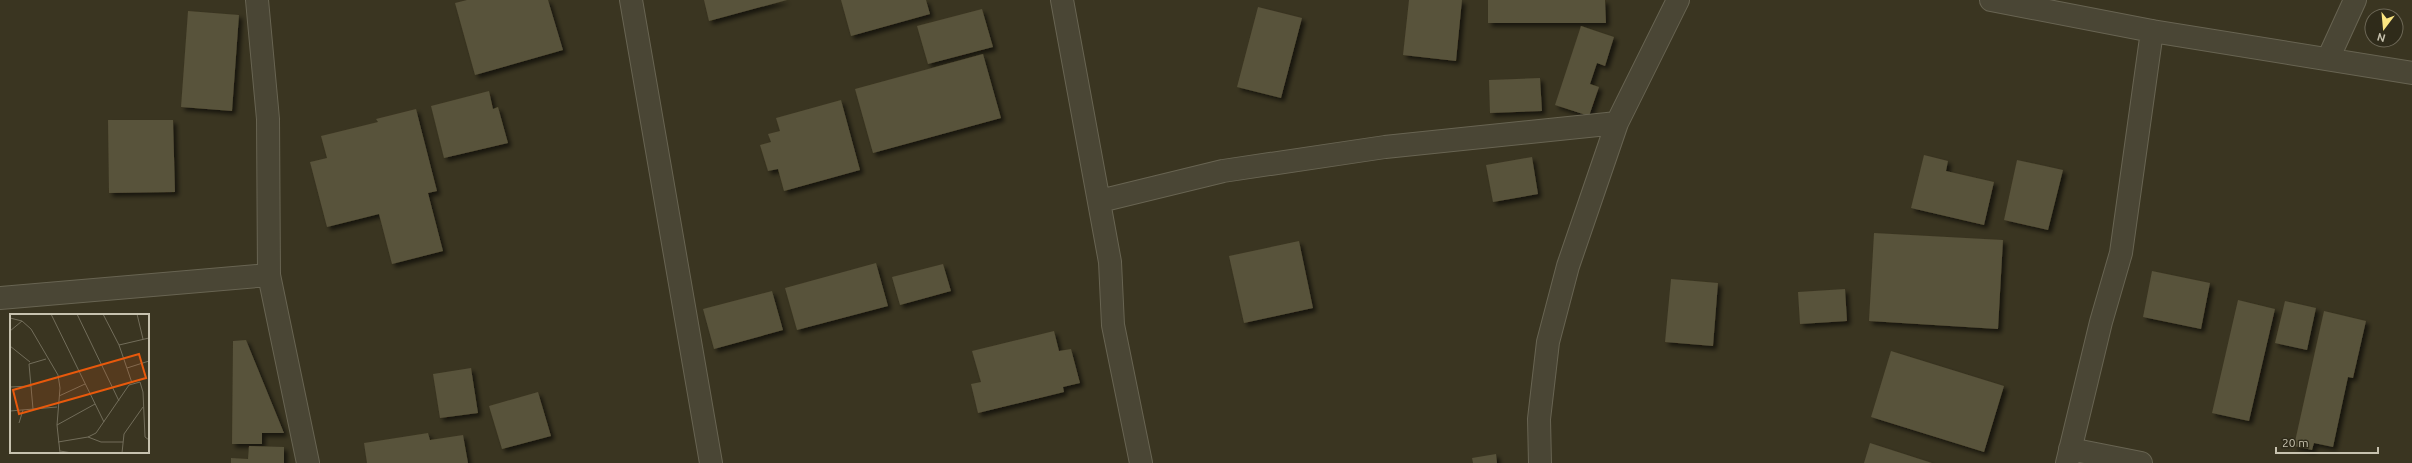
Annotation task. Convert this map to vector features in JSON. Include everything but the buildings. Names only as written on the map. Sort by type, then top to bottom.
[{"type":"street","points":[[257,0],[268,119],[269,275],[308,463]]},
{"type":"street","points":[[631,0],[711,463]]},
{"type":"street","points":[[1062,0],[1110,262],[1113,325],[1141,463]]},
{"type":"street","points":[[1540,463],[1539,419],[1548,342],[1568,266],[1617,123],[1678,0]]},
{"type":"street","points":[[1991,0],[2152,31],[2412,73]]},
{"type":"street","points":[[2328,60],[2356,0]]},
{"type":"street","points":[[2141,463],[2069,456],[2101,322],[2121,253],[2152,31]]},
{"type":"street","points":[[1100,201],[1223,171],[1385,147],[1617,123]]},
{"type":"street","points":[[0,298],[269,275]]}]
